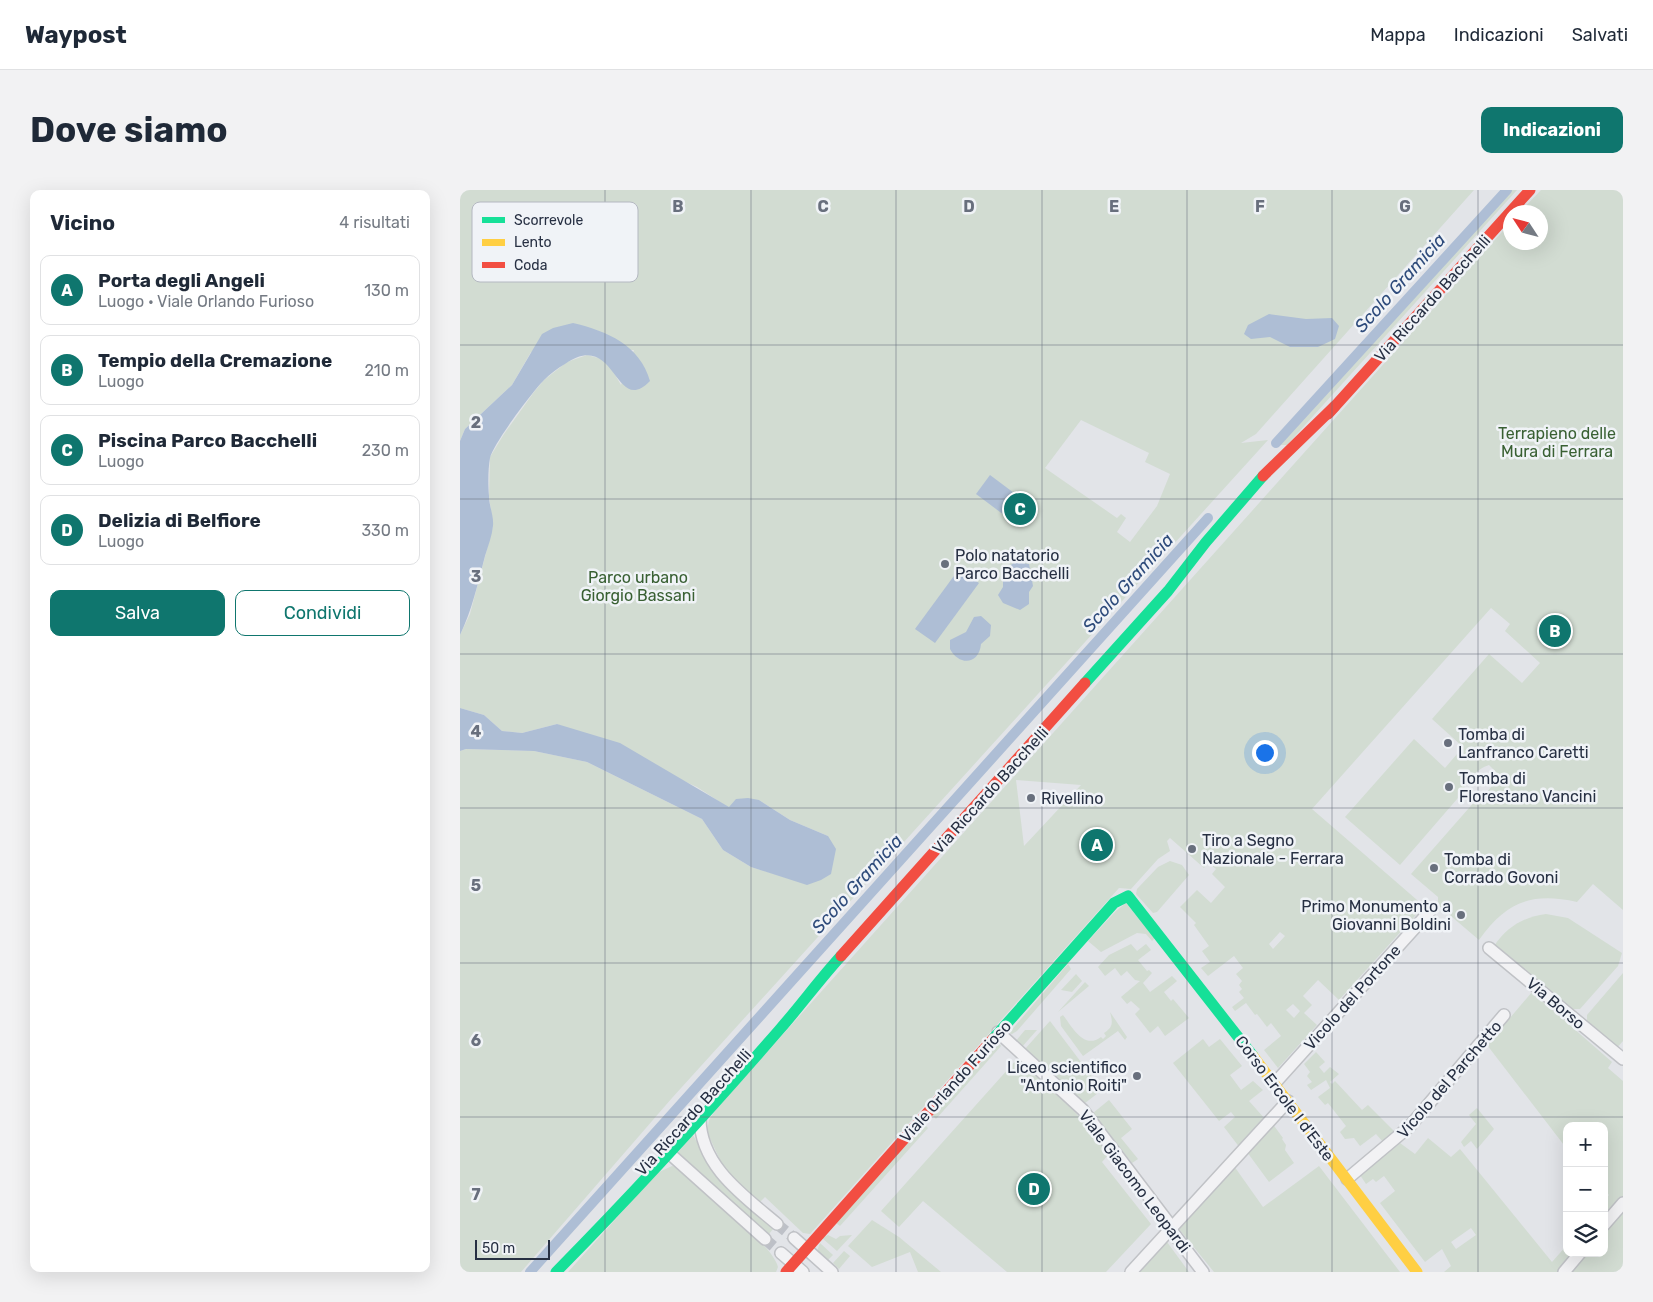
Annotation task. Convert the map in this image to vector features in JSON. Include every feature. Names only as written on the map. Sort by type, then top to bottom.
[{"type":"main road","name":"Via Riccardo Bacchelli","points":[[688,1124],[700,1118],[782,1027],[811,989],[1168,591],[1200,548],[1253,496],[1303,434],[1334,406],[1530,190]]},
{"type":"main road","name":"Corso Ercole I d'Este","points":[[1128,896],[1140,908],[1418,1272]]},
{"type":"main road","name":"Viale Orlando Furioso","points":[[790,1268],[998,1032],[1114,904],[1128,896]]},
{"type":"main road","name":"Via Riccardo Bacchelli","points":[[556,1272],[583,1242],[632,1195],[665,1150],[775,1020],[811,989]]},
{"type":"street","name":"Vicolo del Portone","points":[[1274,1084],[1430,911]]},
{"type":"street","name":"Via Borso","points":[[1489,948],[1623,1059]]},
{"type":"street","name":"Vicolo del Parchetto","points":[[1347,1179],[1405,1132],[1504,1015]]},
{"type":"street","name":"Viale Giacomo Leopardi","points":[[998,1032],[1083,1110],[1168,1222],[1171,1230],[1203,1272]]},
{"type":"street","points":[[1131,1272],[1288,1101]]},
{"type":"street","points":[[700,1118],[706,1144],[716,1167],[729,1182],[777,1224]]},
{"type":"street","points":[[688,1124],[706,1144]]},
{"type":"street","points":[[665,1150],[765,1239]]},
{"type":"street","points":[[1608,1220],[1623,1203]]},
{"type":"street","points":[[794,1238],[832,1272]]},
{"type":"street","points":[[781,1253],[790,1268],[803,1272]]},
{"type":"street","points":[[1564,1272],[1577,1257]]},
{"type":"green space","name":"Parco urbano Giorgio Bassani","points":[[460,190],[1474,190],[1256,434],[1241,443],[1268,440],[672,1098],[521,1272],[460,1272],[460,751],[466,749],[534,751],[587,762],[702,819],[723,850],[751,867],[807,884],[828,836],[790,820],[759,800],[729,808],[697,787],[557,724],[522,733],[502,731],[484,715],[460,708],[460,635],[470,614],[493,526],[489,496],[490,457],[534,392],[544,380],[567,362],[587,355],[602,359],[611,368],[621,385],[634,350],[531,352],[512,385],[465,429],[460,441]],"holes":[[[1081,420],[1149,453],[1145,462],[1170,474],[1157,506],[1130,542],[1117,532],[1126,518],[1121,514],[1117,518],[1045,468]]]},
{"type":"green space","points":[[1511,190],[1517,190],[1287,445],[1280,445]]},
{"type":"green space","name":"Terrapieno delle Mura di Ferrara","points":[[1541,190],[1623,190],[1623,910],[1593,884],[1577,902],[1546,898],[1521,903],[1499,917],[1479,940],[1438,905],[1438,897],[1411,874],[1476,800],[1482,798],[1497,780],[1497,773],[1489,765],[1470,779],[1464,791],[1400,865],[1345,817],[1414,739],[1445,768],[1463,747],[1432,719],[1489,654],[1522,683],[1540,663],[1505,631],[1510,624],[1491,608],[1312,809],[1424,906],[1339,1000],[1318,980],[1303,996],[1312,1005],[1304,1013],[1317,1025],[1278,1068],[1264,1050],[1281,1036],[1271,1023],[1267,1027],[1246,1003],[1235,1011],[1232,1007],[1244,998],[1239,992],[1242,989],[1239,985],[1242,981],[1236,974],[1243,968],[1234,956],[1208,976],[1201,968],[1210,962],[1202,951],[1209,946],[1194,925],[1196,923],[1180,907],[1197,890],[1211,903],[1225,887],[1212,874],[1216,869],[1208,863],[1204,868],[1170,838],[1167,841],[1170,851],[1158,859],[1131,889],[1119,888],[810,1234],[803,1233],[765,1197],[760,1202],[725,1170],[707,1132],[709,1120],[717,1108],[1503,231],[1503,250],[1548,250],[1548,205],[1527,205]],"holes":[[[1016,780],[1081,785],[1024,846]],[[1102,833],[1110,840],[1094,857],[1084,849],[1093,838],[1096,840]],[[1280,932],[1285,936],[1273,949],[1269,944]],[[1293,1004],[1300,1011],[1294,1018],[1286,1010]]]},
{"type":"green space","points":[[1170,861],[1182,865],[1189,875],[1157,912],[1153,913],[1136,894],[1137,889],[1158,867]]},
{"type":"green space","points":[[1126,903],[1155,938],[1152,941],[1146,934],[1137,933],[1101,952],[1088,941]]},
{"type":"green space","points":[[1546,914],[1568,918],[1622,953],[1618,966],[1580,1009],[1571,1009],[1494,946],[1504,933],[1516,924],[1538,915]]},
{"type":"green space","points":[[1131,944],[1137,951],[1146,944],[1151,950],[1138,960],[1147,971],[1149,970],[1152,973],[1143,983],[1150,992],[1172,976],[1177,981],[1164,992],[1171,1001],[1173,999],[1189,1018],[1165,1036],[1158,1026],[1150,1033],[1135,1014],[1140,1009],[1131,1001],[1127,1004],[1121,997],[1140,981],[1135,980],[1127,971],[1121,976],[1115,968],[1105,976],[1098,967],[1109,955]]},
{"type":"green space","points":[[1068,964],[1071,969],[1017,1031],[1012,1034],[1009,1033]]},
{"type":"green space","points":[[1623,973],[1623,1041],[1616,1049],[1587,1024],[1587,1015]]},
{"type":"green space","points":[[1076,974],[1082,981],[1072,992],[1061,990]]},
{"type":"green space","points":[[1085,982],[1089,986],[1058,1012]]},
{"type":"green space","points":[[1532,992],[1612,1062],[1608,1068],[1623,1081],[1623,1197],[1608,1214],[1608,1122],[1563,1122],[1563,1144],[1487,1045]]},
{"type":"green space","points":[[1110,1012],[1127,1037],[1125,1040],[1118,1031],[1083,1056],[1061,1026],[1060,1017],[1063,1015],[1074,1031],[1089,1041],[1101,1037],[1103,1039],[1106,1036],[1104,1033],[1109,1029],[1112,1019]]},
{"type":"green space","points":[[1050,1021],[1102,1090],[1085,1103],[1025,1049]]},
{"type":"green space","points":[[1025,1030],[1037,1030],[1021,1048],[1015,1042]]},
{"type":"green space","points":[[1203,1039],[1209,1047],[1220,1039],[1242,1066],[1230,1075],[1241,1090],[1253,1081],[1263,1090],[1249,1101],[1265,1119],[1240,1148],[1224,1127],[1235,1117],[1231,1112],[1219,1121],[1173,1063]]},
{"type":"green space","points":[[999,1043],[1001,1046],[936,1119],[932,1115]]},
{"type":"green space","points":[[1316,1052],[1325,1062],[1319,1067],[1324,1073],[1330,1067],[1339,1074],[1330,1082],[1332,1084],[1335,1081],[1362,1110],[1368,1105],[1396,1133],[1384,1143],[1376,1134],[1360,1146],[1354,1138],[1345,1139],[1340,1132],[1346,1126],[1328,1103],[1325,1105],[1318,1097],[1330,1088],[1326,1080],[1311,1090],[1307,1085],[1312,1082],[1307,1076],[1310,1072],[1304,1064]]},
{"type":"green space","points":[[1018,1058],[1075,1112],[1109,1154],[1102,1162],[1151,1224],[1106,1272],[1007,1272],[923,1201],[899,1227],[881,1211]]},
{"type":"green space","points":[[1109,1100],[1132,1129],[1121,1138],[1138,1159],[1132,1163],[1093,1113]]},
{"type":"green space","points":[[1477,1108],[1494,1129],[1477,1149],[1471,1141],[1464,1147],[1461,1142],[1476,1124],[1469,1115]]},
{"type":"green space","points":[[1272,1123],[1283,1138],[1286,1145],[1285,1150],[1294,1163],[1269,1182],[1247,1152]]},
{"type":"green space","points":[[924,1124],[928,1128],[840,1226],[836,1223]]},
{"type":"green space","points":[[693,1135],[717,1178],[773,1229],[769,1234],[679,1154],[678,1152]]},
{"type":"green space","points":[[1428,1138],[1451,1157],[1460,1149],[1552,1262],[1563,1250],[1563,1257],[1572,1257],[1559,1272],[1444,1272],[1451,1266],[1442,1249],[1425,1262],[1380,1203],[1395,1191],[1384,1176],[1376,1182],[1373,1179],[1366,1184],[1360,1175],[1400,1143],[1415,1154]],"holes":[[[1471,1228],[1476,1235],[1456,1249],[1451,1242]]]},
{"type":"green space","points":[[672,1166],[676,1167],[733,1215],[763,1244],[778,1267],[776,1272],[568,1272],[657,1173]]},
{"type":"green space","points":[[1234,1166],[1263,1207],[1319,1166],[1400,1272],[1214,1272],[1179,1229]]},
{"type":"green space","points":[[1623,1209],[1623,1272],[1569,1272],[1582,1257],[1608,1257],[1608,1226]]},
{"type":"green space","points":[[872,1220],[899,1237],[941,1272],[918,1272],[910,1252],[872,1267],[848,1246]]},
{"type":"green space","points":[[828,1235],[836,1239],[840,1236],[852,1235],[837,1251],[822,1238]]},
{"type":"green space","points":[[1167,1242],[1189,1272],[1140,1272]]},
{"type":"green space","points":[[820,1243],[833,1255],[828,1260],[817,1251]]},
{"type":"green space","points":[[844,1251],[850,1256],[839,1269],[833,1263]]},
{"type":"water","points":[[1269,314],[1306,319],[1332,318],[1339,326],[1335,339],[1318,347],[1290,347],[1270,337],[1251,339],[1244,334],[1248,325]]},
{"type":"water","points":[[573,323],[610,335],[630,349],[639,358],[650,381],[638,389],[629,389],[605,363],[595,357],[582,356],[557,369],[539,386],[523,406],[498,441],[490,458],[488,487],[493,518],[491,537],[471,606],[460,635],[460,441],[465,429],[512,385],[542,334],[553,328]]},
{"type":"water","points":[[990,475],[1026,502],[1012,521],[976,494]]},
{"type":"water","points":[[1015,562],[1029,564],[1033,586],[1029,592],[1029,604],[1020,610],[1003,603],[998,595],[1003,587],[1003,581],[1008,575],[1008,567]]},
{"type":"water","points":[[959,569],[979,583],[935,643],[915,629]]},
{"type":"water","points":[[981,616],[991,625],[990,636],[981,644],[977,656],[973,659],[968,661],[958,658],[950,649],[950,640],[966,632],[974,617]]},
{"type":"water","points":[[460,708],[484,715],[502,731],[522,733],[557,724],[620,743],[729,807],[736,799],[748,798],[759,800],[790,820],[828,836],[836,849],[831,874],[807,885],[751,867],[723,850],[702,819],[587,762],[534,751],[466,749],[460,751]]},
{"type":"waterway","name":"Scolo Gramicia","points":[[1276,443],[1507,190]]},
{"type":"waterway","name":"Scolo Gramicia","points":[[530,1272],[1208,518]]},
{"type":"tunnel","points":[[777,1224],[794,1238]]},
{"type":"tunnel","points":[[765,1239],[781,1253]]},
{"type":"traffic: fast","points":[[1085,683],[1168,591],[1206,542],[1263,476]]},
{"type":"traffic: fast","points":[[993,1039],[1114,903],[1128,896],[1253,1056]]},
{"type":"traffic: fast","points":[[556,1272],[698,1122],[841,956]]},
{"type":"traffic: slow","points":[[1253,1056],[1417,1272]]},
{"type":"traffic: jam","points":[[1328,414],[1530,190]]},
{"type":"traffic: jam","points":[[1263,476],[1335,406]]},
{"type":"traffic: jam","points":[[841,956],[1085,683]]},
{"type":"traffic: jam","points":[[786,1272],[993,1039]]},
{"type":"place","name":"Piscina Parco Bacchelli","points":[[1020,509]]},
{"type":"place","name":"Polo natatorio Parco Bacchelli","points":[[945,564]]},
{"type":"place","name":"Tempio della Cremazione","points":[[1555,631]]},
{"type":"place","name":"Tomba di Lanfranco Caretti","points":[[1448,743]]},
{"type":"place","name":"Tomba di Florestano Vancini","points":[[1449,787]]},
{"type":"place","name":"Rivellino","points":[[1031,798]]},
{"type":"place","name":"Porta degli Angeli","points":[[1097,845]]},
{"type":"place","name":"Tiro a Segno Nazionale - Ferrara","points":[[1192,849]]},
{"type":"place","name":"Tomba di Corrado Govoni","points":[[1434,868]]},
{"type":"place","name":"Primo Monumento a Giovanni Boldini","points":[[1461,915]]},
{"type":"place","name":"Liceo scientifico \"Antonio Roiti\"","points":[[1137,1076]]},
{"type":"place","name":"Delizia di Belfiore","points":[[1034,1189]]}]
